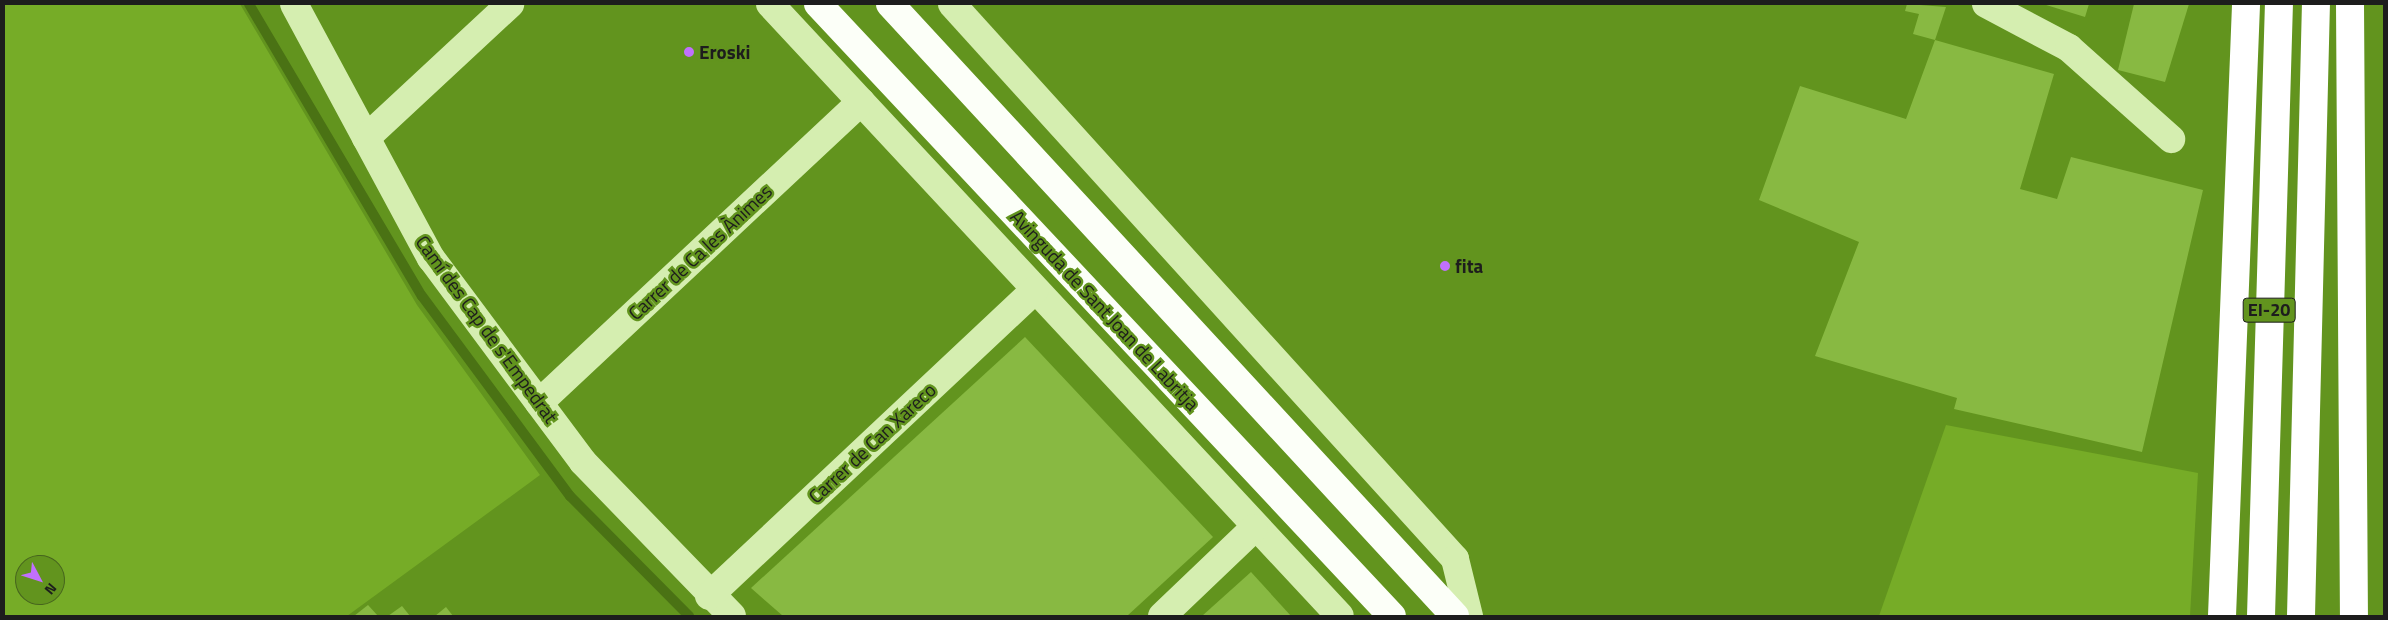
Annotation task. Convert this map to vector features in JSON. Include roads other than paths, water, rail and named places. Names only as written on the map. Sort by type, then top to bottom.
[{"type":"highway","points":[[2222,616],[2246,4]]},
{"type":"highway","name":"EI-20","points":[[2261,616],[2278,4]]},
{"type":"highway","name":"EI-20","points":[[2301,616],[2316,4]]},
{"type":"highway","points":[[2350,4],[2354,616]]},
{"type":"main road","name":"Avinguda de Sant Joan de Labritja","points":[[818,4],[1392,616]]},
{"type":"main road","points":[[890,4],[1455,616]]},
{"type":"street","name":"Camí des Cap de s'Empedrat","points":[[294,4],[431,258],[583,462],[709,596],[732,616]]},
{"type":"street","points":[[366,138],[510,4]]},
{"type":"street","name":"Avinguda de Sant Joan de Labritja","points":[[770,4],[1254,528],[1340,616]]},
{"type":"street","points":[[952,4],[1455,559],[1469,616]]},
{"type":"street","points":[[1986,4],[2069,48],[2171,139]]},
{"type":"street","name":"Carrer de Ca les Ànimes","points":[[539,403],[861,102]]},
{"type":"street","name":"Carrer de Can Xareco","points":[[709,596],[1035,290]]},
{"type":"street","points":[[1162,616],[1254,528]]},
{"type":"waterway","points":[[249,4],[422,296],[570,496],[689,616]]},
{"type":"place","name":"Eroski","points":[[689,52]]},
{"type":"place","name":"fita","points":[[1445,266]]}]
